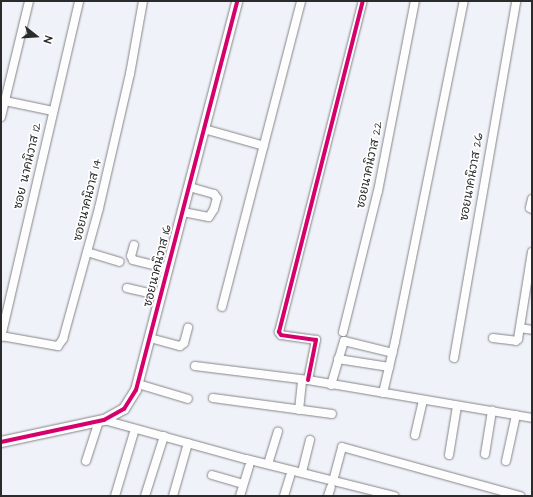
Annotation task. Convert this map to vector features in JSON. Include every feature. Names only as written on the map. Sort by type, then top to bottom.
[{"type":"street","points":[[1,118],[29,1]]},
{"type":"street","name":"ซอย นาคนิวาส 12","points":[[1,336],[52,111],[79,1]]},
{"type":"street","name":"ซอยนาคนิวาส 14","points":[[1,336],[58,346],[61,344],[99,208],[130,74],[143,1]]},
{"type":"street","name":"ซอยนาคนิวาส 16","points":[[1,442],[101,420],[124,409],[138,384],[237,1]]},
{"type":"street","points":[[222,307],[301,1]]},
{"type":"street","points":[[298,410],[316,340],[281,335],[279,332],[363,1]]},
{"type":"street","name":"ซอยนาคนิวาส 22","points":[[343,332],[378,191],[415,1]]},
{"type":"street","points":[[383,393],[393,353],[464,1]]},
{"type":"street","name":"ซอยนาคนิวาส 26","points":[[454,358],[516,1]]},
{"type":"street","points":[[5,101],[52,111]]},
{"type":"street","points":[[204,130],[264,146]]},
{"type":"street","points":[[183,212],[209,217],[214,209],[217,198],[214,194],[189,187]]},
{"type":"street","points":[[532,199],[530,208],[532,209]]},
{"type":"street","points":[[134,245],[131,256],[133,260],[168,269]]},
{"type":"street","points":[[87,252],[119,262]]},
{"type":"street","points":[[493,338],[516,341],[518,339],[530,278],[532,252]]},
{"type":"street","points":[[127,288],[161,296]]},
{"type":"street","points":[[150,338],[180,346],[183,345],[188,328]]},
{"type":"street","points":[[520,328],[532,330]]},
{"type":"street","points":[[331,385],[344,341],[393,353]]},
{"type":"street","points":[[338,359],[389,367]]},
{"type":"street","points":[[195,366],[305,380],[532,418]]},
{"type":"street","points":[[138,384],[188,399]]},
{"type":"street","points":[[213,398],[332,414]]},
{"type":"street","points":[[416,435],[423,400]]},
{"type":"street","points":[[449,455],[457,406]]},
{"type":"street","points":[[485,454],[492,411]]},
{"type":"street","points":[[506,461],[516,415]]},
{"type":"street","points":[[86,461],[101,420],[302,472],[332,484],[394,496]]},
{"type":"street","points":[[115,496],[135,429]]},
{"type":"street","points":[[268,464],[278,431]]},
{"type":"street","points":[[145,496],[164,436]]},
{"type":"street","points":[[302,472],[310,440]]},
{"type":"street","points":[[172,496],[188,443]]},
{"type":"street","points":[[328,496],[342,447],[520,496]]},
{"type":"street","points":[[240,496],[249,466]]},
{"type":"street","points":[[212,475],[243,484]]},
{"type":"street","points":[[284,496],[290,476]]},
{"type":"cycle path","points":[[1,442],[104,420],[124,409],[136,390],[237,1]]},
{"type":"cycle path","points":[[308,380],[316,340],[281,335],[279,332],[363,1]]}]
